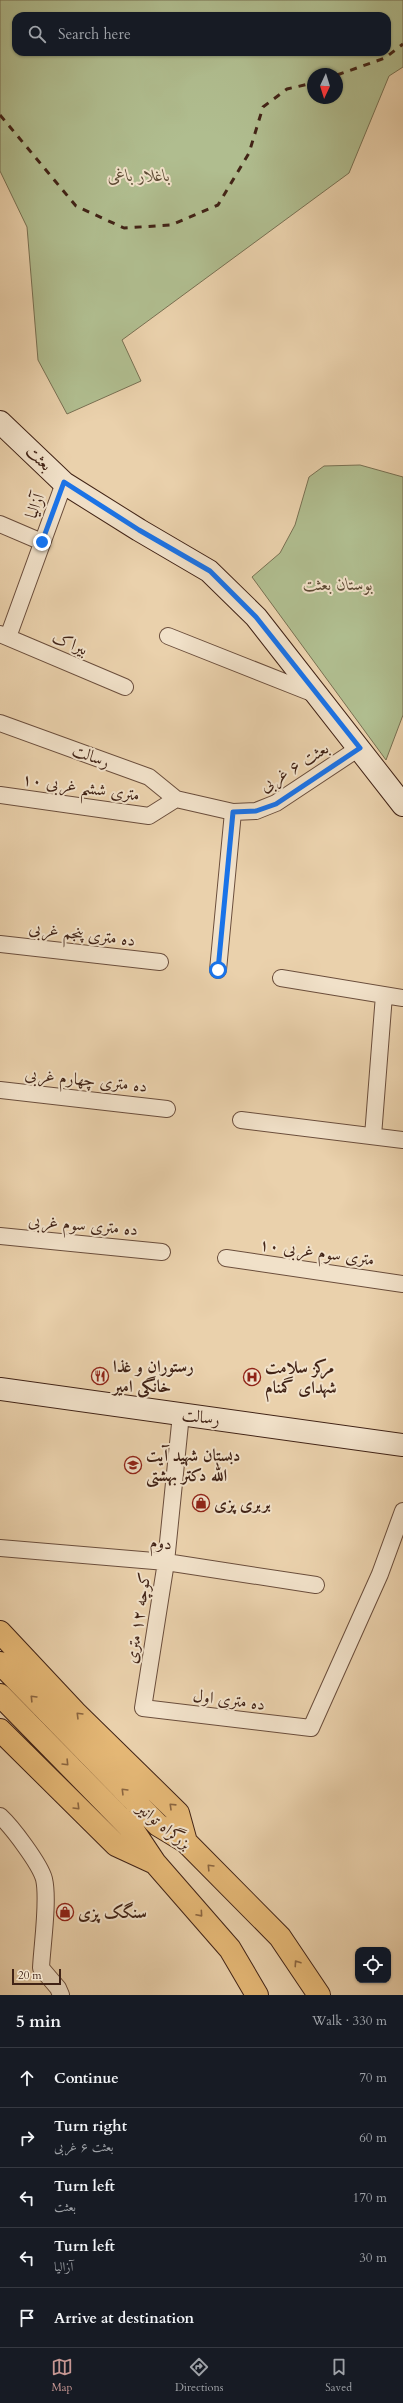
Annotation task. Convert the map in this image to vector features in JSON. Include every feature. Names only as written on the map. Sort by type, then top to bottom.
[{"type":"highway","points":[[0,1632],[75,1712],[178,1813],[186,1842]]},
{"type":"highway","name":"بزرگراه توانیر","points":[[0,1663],[158,1825],[186,1842],[280,1937],[319,1995]]},
{"type":"highway","name":"بزرگراه توانیر","points":[[0,1695],[135,1832],[155,1864],[230,1950],[257,1995]]},
{"type":"highway","points":[[0,1730],[116,1845],[155,1864]]},
{"type":"main road","name":"بعثت","points":[[0,422],[64,482],[139,530],[210,571],[256,617],[360,748],[403,805]]},
{"type":"main road","name":"رسالت","points":[[0,1389],[403,1445]]},
{"type":"street","name":"آزالیا","points":[[4,636],[42,542],[64,482]]},
{"type":"street","name":"آزالیا","points":[[0,524],[42,542]]},
{"type":"street","name":"بیراک","points":[[4,636],[125,687]]},
{"type":"street","points":[[168,636],[318,696]]},
{"type":"street","name":"رسالت","points":[[0,723],[149,777],[176,799]]},
{"type":"street","name":"بعثت ۶ غربی","points":[[176,799],[233,812],[256,811],[276,804],[360,748]]},
{"type":"street","name":"۱۰ متری ششم غربی","points":[[0,795],[149,816],[176,799]]},
{"type":"street","points":[[218,970],[233,812]]},
{"type":"street","name":"ده متری پنجم غربی","points":[[0,944],[160,962]]},
{"type":"street","points":[[281,978],[403,998]]},
{"type":"street","points":[[373,1136],[384,995]]},
{"type":"street","name":"ده متری چهارم غربی","points":[[0,1090],[167,1109]]},
{"type":"street","points":[[241,1120],[403,1140]]},
{"type":"street","name":"ده متری سوم غربی","points":[[0,1236],[162,1252]]},
{"type":"street","name":"۱۰ متری سوم غربی","points":[[226,1258],[403,1284]]},
{"type":"street","name":"کوچه ۱۲ متری","points":[[143,1708],[166,1562],[181,1414]]},
{"type":"street","name":"ده متری اول","points":[[143,1708],[311,1728],[380,1574],[403,1511]]},
{"type":"street","name":"دوم","points":[[0,1548],[166,1562],[316,1585]]},
{"type":"street","points":[[0,1816],[29,1852],[44,1879],[45,1915],[41,1968],[58,1988],[61,1995]]},
{"type":"green space","name":"باغلار باغی","points":[[0,0],[403,0],[403,67],[389,76],[349,173],[122,340],[141,381],[67,414],[38,360],[27,227],[0,171]]},
{"type":"green space","name":"بوستان بعثت","points":[[360,465],[403,477],[403,715],[386,760],[252,577],[280,553],[295,525],[309,477],[324,466]]},
{"type":"railway","points":[[391,53],[403,44]]},
{"type":"railway","points":[[343,73],[388,56]]},
{"type":"railway","points":[[0,115],[76,206],[124,228],[171,225],[218,205],[249,153],[263,107],[287,89],[307,84]]},
{"type":"place","name":"رستوران و غذا خانگی امیر","points":[[100,1376]]},
{"type":"place","name":"مرکز سلامت شهدای گمنام","points":[[252,1377]]},
{"type":"place","name":"دبستان شهید آیت الله دکتر بهشتی","points":[[133,1465]]},
{"type":"place","name":"بربری پزی","points":[[201,1503]]},
{"type":"place","name":"سنگک پزی","points":[[65,1912]]},
{"type":"route","points":[[42,542],[64,482],[139,530],[210,571],[256,617],[360,748],[276,804],[256,811],[233,812],[218,970]]}]
